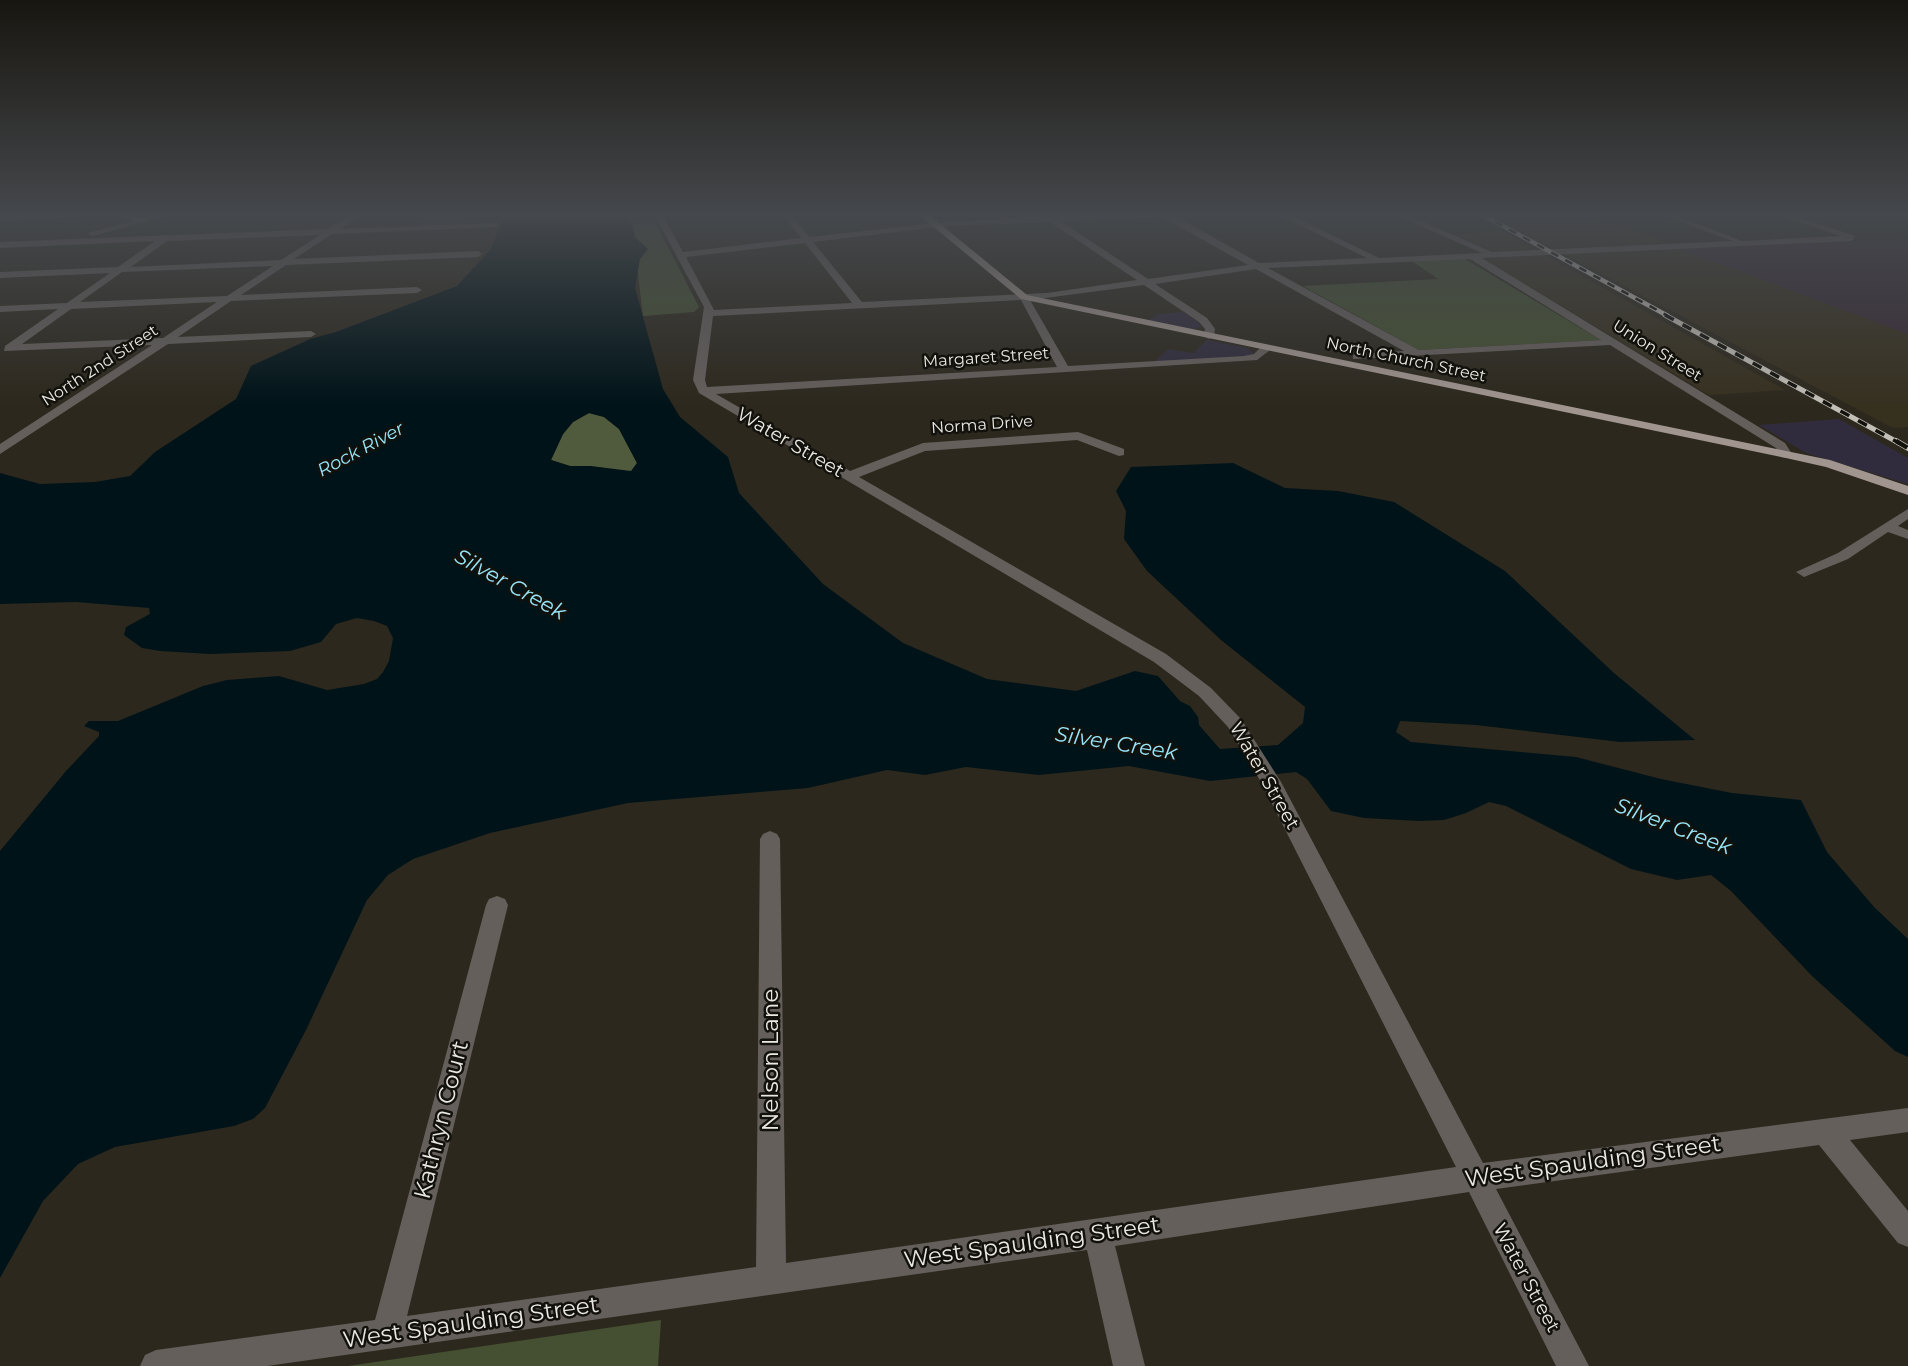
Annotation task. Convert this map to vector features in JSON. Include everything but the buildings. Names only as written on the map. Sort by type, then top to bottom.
[{"type":"main road","name":"North Church Street","points":[[1000,278],[1024,297],[1786,454],[1830,464],[1908,491]]},
{"type":"street","points":[[4,351],[109,278]]},
{"type":"street","name":"North 2nd Street","points":[[0,450],[260,278]]},
{"type":"street","points":[[693,278],[709,307],[699,380],[703,391]]},
{"type":"street","points":[[836,278],[860,306]]},
{"type":"street","points":[[1139,278],[1203,320],[1210,329],[1209,336]]},
{"type":"street","points":[[709,313],[1024,297],[1175,278]]},
{"type":"street","points":[[1279,278],[1416,353]]},
{"type":"street","name":"Union Street","points":[[1508,278],[1780,446],[1786,454]]},
{"type":"street","points":[[0,309],[417,290]]},
{"type":"street","points":[[1024,297],[1037,316],[1064,369]]},
{"type":"street","points":[[4,351],[311,334]]},
{"type":"street","points":[[1357,357],[1613,342]]},
{"type":"street","name":"Margaret Street","points":[[703,391],[1251,358],[1259,356],[1266,348]]},
{"type":"street","name":"Water Street","points":[[703,391],[1160,657],[1205,692],[1235,723],[1271,782],[1573,1366]]},
{"type":"street","name":"Norma Drive","points":[[849,477],[923,447],[1077,436],[1119,452]]},
{"type":"street","points":[[1804,572],[1843,556],[1908,513]]},
{"type":"street","points":[[1887,527],[1908,535]]},
{"type":"street","name":"Nelson Lane","points":[[770,839],[771,1280]]},
{"type":"street","name":"Kathryn Court","points":[[387,1334],[497,905]]},
{"type":"street","name":"West Spaulding Street","points":[[156,1366],[1098,1234],[1474,1178],[1908,1120]]},
{"type":"street","points":[[1825,1131],[1908,1233]]},
{"type":"street","points":[[1098,1234],[1129,1366]]},
{"type":"shaded area","points":[[1515,278],[1585,278],[1785,390],[1709,395]]},
{"type":"shaded area","points":[[1609,278],[1759,278],[1908,334],[1908,427],[1893,428]]},
{"type":"shaded area","points":[[1757,278],[1908,278],[1908,334]]},
{"type":"shaded area","points":[[1183,312],[1202,327],[1193,329],[1149,320],[1158,314]]},
{"type":"shaded area","points":[[1207,340],[1247,348],[1254,353],[1248,356],[1154,362],[1168,349],[1193,353]]},
{"type":"shaded area","points":[[1839,419],[1908,458],[1908,484],[1806,453],[1759,425]]},
{"type":"green space","points":[[638,278],[684,278],[699,307],[694,312],[643,316]]},
{"type":"green space","points":[[1436,278],[1496,278],[1601,340],[1419,350],[1303,286],[1438,279]]},
{"type":"green space","points":[[589,413],[604,417],[619,429],[637,463],[631,472],[570,466],[551,460],[563,434],[573,422]]},
{"type":"green space","points":[[661,1320],[658,1366],[348,1366]]},
{"type":"water","points":[[465,278],[637,278],[635,288],[663,389],[680,417],[728,457],[739,493],[823,584],[903,643],[987,679],[1076,691],[1135,671],[1158,676],[1180,701],[1190,706],[1198,717],[1199,725],[1220,749],[1278,745],[1303,723],[1305,707],[1221,640],[1147,571],[1124,539],[1126,511],[1116,491],[1131,467],[1233,463],[1285,488],[1338,491],[1394,502],[1505,571],[1614,673],[1695,740],[1620,742],[1476,725],[1400,721],[1396,732],[1411,742],[1576,757],[1661,779],[1732,793],[1801,800],[1827,852],[1875,908],[1908,939],[1908,1057],[1895,1051],[1812,976],[1731,891],[1711,875],[1677,880],[1631,869],[1506,806],[1489,802],[1444,820],[1364,818],[1331,811],[1307,779],[1296,772],[1210,781],[1129,766],[1039,775],[966,767],[925,775],[887,770],[808,788],[628,803],[490,833],[413,859],[388,875],[367,900],[306,1030],[265,1108],[253,1119],[234,1126],[115,1147],[78,1164],[43,1201],[0,1278],[0,851],[66,771],[99,736],[99,732],[84,726],[89,721],[118,721],[203,686],[227,680],[279,676],[327,690],[364,684],[377,679],[383,672],[389,661],[393,638],[387,626],[357,618],[336,624],[321,642],[290,651],[210,654],[160,651],[142,648],[124,635],[126,627],[150,614],[149,608],[76,602],[0,604],[0,473],[40,484],[95,482],[130,476],[155,452],[236,399],[251,366],[310,339],[336,332],[457,286]],"holes":[[[589,413],[604,417],[619,429],[637,463],[631,471],[570,466],[551,460],[563,434],[573,422]]]},
{"type":"railway","points":[[1598,278],[1668,316]]},
{"type":"railway","points":[[1665,315],[1899,443]]},
{"type":"railway","points":[[1896,441],[1908,448]]},
{"type":"water label","name":"Rock River","points":[[361,450]]},
{"type":"water label","name":"Silver Creek","points":[[510,585]]},
{"type":"water label","name":"Silver Creek","points":[[1116,744]]},
{"type":"water label","name":"Silver Creek","points":[[1673,827]]}]
